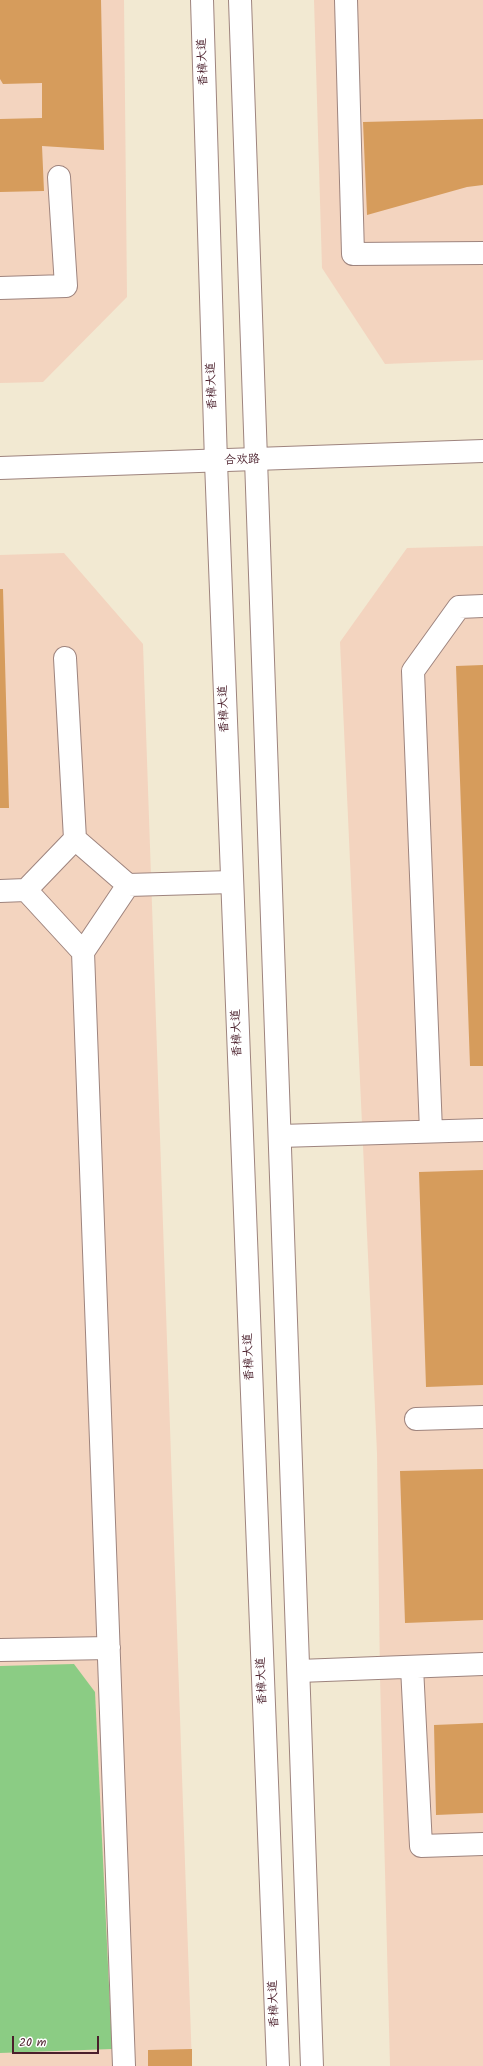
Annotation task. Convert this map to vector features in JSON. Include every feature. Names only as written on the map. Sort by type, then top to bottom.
[{"type":"main road","name":"香樟大道","points":[[202,0],[216,462],[278,2066]]},
{"type":"main road","points":[[240,0],[312,2066]]},
{"type":"main road","points":[[346,0],[353,254],[483,253]]},
{"type":"main road","points":[[0,288],[66,286],[59,177]]},
{"type":"main road","name":"合欢路","points":[[0,468],[216,462],[483,451]]},
{"type":"main road","points":[[431,1131],[413,671],[459,607],[483,606]]},
{"type":"main road","points":[[65,658],[75,839],[128,885],[232,882]]},
{"type":"main road","points":[[0,891],[26,890],[75,839]]},
{"type":"main road","points":[[124,2066],[83,952],[128,885]]},
{"type":"main road","points":[[26,890],[83,952]]},
{"type":"main road","points":[[280,1136],[483,1130]]},
{"type":"main road","points":[[416,1419],[483,1417]]},
{"type":"main road","points":[[0,1650],[109,1648]]},
{"type":"main road","points":[[299,1671],[483,1664]]},
{"type":"main road","points":[[412,1667],[421,1846],[483,1844]]},
{"type":"shaded area","points":[[0,0],[124,0],[127,297],[43,382],[0,383]]},
{"type":"shaded area","points":[[314,0],[483,0],[483,360],[385,364],[322,268]]},
{"type":"shaded area","points":[[483,546],[483,2066],[390,2066],[380,1677],[377,1453],[340,642],[407,548]]},
{"type":"shaded area","points":[[64,553],[143,644],[192,2066],[0,2066],[0,555]]},
{"type":"green space","points":[[74,1664],[95,1692],[112,2049],[0,2053],[0,1666]]},
{"type":"building","points":[[0,0],[101,0],[104,150],[42,146],[44,191],[0,192],[0,119],[42,118],[42,83],[3,84],[0,79]]},
{"type":"building","points":[[483,119],[483,185],[467,187],[367,215],[363,122]]},
{"type":"building","points":[[0,589],[3,589],[9,808],[0,808]]},
{"type":"building","points":[[483,665],[483,1066],[470,1066],[456,666]]},
{"type":"building","points":[[483,1170],[483,1385],[426,1387],[419,1172]]},
{"type":"building","points":[[483,1469],[483,1620],[405,1623],[400,1471]]},
{"type":"building","points":[[483,1723],[483,1813],[436,1815],[434,1725]]},
{"type":"building","points":[[192,2049],[192,2066],[148,2066],[148,2050]]}]
